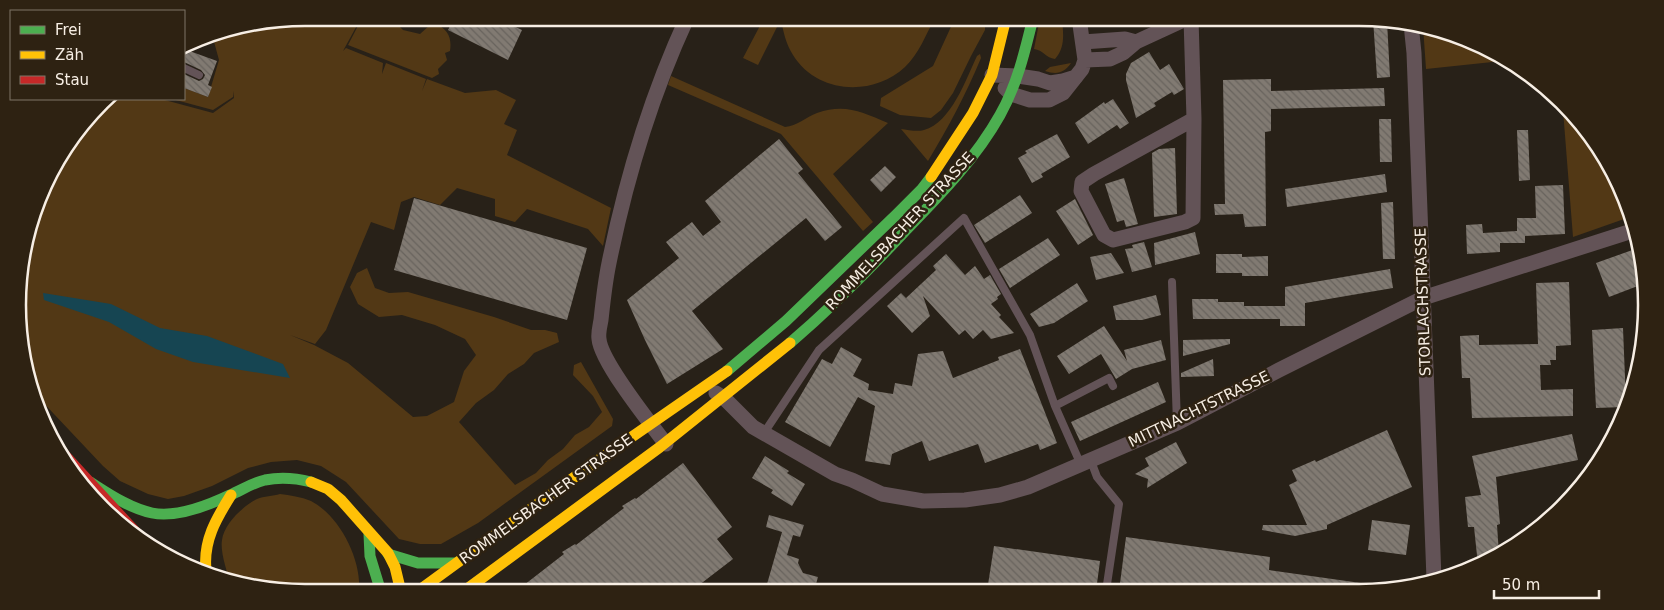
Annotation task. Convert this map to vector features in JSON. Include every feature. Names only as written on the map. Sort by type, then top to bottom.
[{"type":"main road","name":"ROMMELSBACHER STRASSE","points":[[428,584],[605,455],[707,386],[786,321],[921,190],[942,162],[973,113],[992,75],[1004,26]]},
{"type":"main road","name":"ROMMELSBACHER STRASSE","points":[[474,584],[666,444],[724,398],[850,289],[964,168],[986,138],[1011,94],[1018,76],[1030,26]]},
{"type":"main road","points":[[90,482],[137,508],[162,514],[187,510],[273,478],[294,478],[310,481],[322,485],[348,505],[369,534],[388,554],[398,574],[400,584]]},
{"type":"main road","points":[[87,479],[111,505]]},
{"type":"main road","points":[[205,566],[204,556],[208,537],[231,494]]},
{"type":"main road","points":[[369,534],[370,556],[379,584]]},
{"type":"main road","points":[[388,554],[418,563],[455,564]]},
{"type":"street","points":[[666,444],[608,362],[598,339],[604,287],[638,146],[664,69],[683,26]]},
{"type":"street","points":[[992,75],[1011,94],[1030,100],[1049,100],[1063,93],[1082,69],[1085,60],[1080,26]]},
{"type":"street","points":[[1085,60],[1110,59],[1123,53],[1136,42],[1171,26]]},
{"type":"street","points":[[1189,26],[1194,119],[1193,218],[1185,222],[1113,240],[1104,235],[1081,191],[1082,182],[1194,119]]},
{"type":"street","name":"STORLACHSTRASSE","points":[[1412,32],[1434,573]]},
{"type":"street","points":[[1083,42],[1125,39],[1136,42]]},
{"type":"street","points":[[992,75],[1018,76],[1050,83],[1064,81],[1076,76]]},
{"type":"street","name":"MITTNACHTSTRASSE","points":[[707,386],[724,398],[744,420],[764,433],[835,474],[882,494],[923,501],[965,500],[1000,495],[1028,487],[1177,423],[1423,298],[1628,232]]},
{"type":"lane","points":[[185,68],[199,75]]},
{"type":"lane","points":[[764,433],[819,350],[964,218],[1030,335],[1055,406],[1086,463],[1119,504],[1107,584]]},
{"type":"lane","points":[[1172,282],[1177,423]]},
{"type":"lane","points":[[1055,406],[1109,378],[1113,386]]},
{"type":"shaded area","points":[[357,26],[343,51],[346,48],[383,63],[382,74],[386,63],[426,79],[422,91],[427,79],[465,93],[496,90],[516,100],[504,124],[517,130],[507,155],[611,208],[603,246],[588,229],[527,209],[515,222],[495,216],[495,199],[457,188],[440,205],[414,197],[401,202],[394,230],[371,222],[326,330],[315,344],[290,335],[348,363],[413,417],[427,416],[454,402],[464,371],[476,355],[465,339],[435,325],[402,315],[379,317],[358,304],[350,287],[357,273],[367,268],[375,288],[389,293],[408,292],[531,330],[545,330],[557,333],[559,342],[534,353],[524,364],[508,374],[494,390],[476,403],[459,422],[515,485],[536,473],[548,460],[563,449],[575,435],[589,427],[602,412],[593,396],[573,375],[574,365],[581,362],[613,419],[612,426],[478,523],[441,544],[420,544],[399,539],[346,482],[321,466],[297,460],[271,462],[248,468],[212,486],[184,496],[168,499],[148,494],[120,481],[103,466],[44,403],[36,377],[29,341],[26,305],[32,251],[41,215],[47,198],[73,150],[95,121],[116,100],[165,100],[213,113],[234,98],[233,91],[233,97],[213,110],[176,100],[185,100],[185,88],[208,97],[219,60],[214,41],[233,36],[287,27]]},
{"type":"shaded area","points":[[358,26],[399,26],[403,30],[420,34],[429,26],[439,26],[446,31],[450,38],[450,51],[445,53],[447,60],[438,69],[439,74],[432,78],[348,45]]},
{"type":"shaded area","points":[[760,26],[778,26],[758,65],[743,58]]},
{"type":"shaded area","points":[[782,26],[931,26],[918,50],[905,67],[892,77],[862,87],[846,87],[816,78],[803,68],[793,55]]},
{"type":"shaded area","points":[[951,26],[985,26],[985,30],[953,93],[941,110],[931,118],[900,115],[880,106],[881,98],[933,66]]},
{"type":"shaded area","points":[[1038,26],[1062,26],[1061,50],[1055,59],[1034,49]]},
{"type":"shaded area","points":[[1424,34],[1466,47],[1494,62],[1426,69]]},
{"type":"shaded area","points":[[980,54],[981,58],[963,98],[928,161],[901,129],[924,130],[934,126],[942,119],[950,110],[963,88],[977,56]]},
{"type":"shaded area","points":[[1071,63],[1060,72],[1045,71],[1050,67]]},
{"type":"shaded area","points":[[671,76],[785,127],[794,125],[817,113],[836,109],[861,112],[888,123],[833,174],[873,222],[863,231],[781,134],[668,85]]},
{"type":"shaded area","points":[[1563,115],[1591,150],[1617,198],[1624,219],[1573,237]]},
{"type":"shaded area","points":[[280,494],[296,496],[311,501],[322,508],[340,528],[347,540],[357,566],[359,584],[287,583],[227,572],[222,550],[222,540],[226,528],[240,511],[260,498]]},
{"type":"water","points":[[43,293],[111,304],[160,328],[207,336],[283,364],[290,378],[193,362],[156,349],[109,322],[44,300]]},
{"type":"building","points":[[450,26],[513,26],[522,30],[508,60],[448,30]]},
{"type":"building","points":[[1374,27],[1387,28],[1390,77],[1377,78]]},
{"type":"building","points":[[190,51],[217,61],[208,85],[212,87],[208,97],[185,88],[185,74],[199,81],[205,75],[201,70],[185,62],[185,54]]},
{"type":"building","points":[[1149,52],[1160,70],[1169,64],[1184,89],[1174,95],[1172,92],[1154,103],[1156,106],[1136,118],[1126,74],[1131,63]]},
{"type":"building","points":[[1271,79],[1271,91],[1384,88],[1385,106],[1271,109],[1271,131],[1265,132],[1266,226],[1245,227],[1243,214],[1215,215],[1214,204],[1225,204],[1223,80]]},
{"type":"building","points":[[1113,99],[1129,123],[1120,129],[1117,125],[1088,144],[1075,123],[1104,102],[1105,104]]},
{"type":"building","points":[[1379,119],[1391,119],[1392,162],[1380,162]]},
{"type":"building","points":[[1517,130],[1528,130],[1530,180],[1519,181]]},
{"type":"building","points":[[1057,134],[1070,157],[1041,174],[1043,177],[1032,183],[1018,158],[1027,153],[1025,151]]},
{"type":"building","points":[[779,139],[803,169],[798,173],[842,227],[825,241],[806,218],[692,311],[723,349],[667,384],[627,300],[679,258],[666,242],[692,222],[703,236],[721,222],[705,201]]},
{"type":"building","points":[[1175,148],[1177,214],[1154,217],[1152,153],[1159,149]]},
{"type":"building","points":[[885,166],[896,177],[881,192],[870,180]]},
{"type":"building","points":[[1385,174],[1387,192],[1287,207],[1285,189]]},
{"type":"building","points":[[1124,178],[1138,224],[1126,227],[1124,220],[1117,222],[1105,184]]},
{"type":"building","points":[[1563,185],[1565,234],[1525,236],[1525,243],[1500,243],[1500,252],[1467,254],[1466,225],[1482,224],[1483,233],[1517,231],[1517,218],[1536,218],[1535,186]]},
{"type":"building","points":[[1020,195],[1032,213],[985,243],[974,225]]},
{"type":"building","points":[[414,198],[587,248],[567,320],[394,270]]},
{"type":"building","points":[[1075,199],[1093,235],[1078,245],[1056,211]]},
{"type":"building","points":[[1393,202],[1395,259],[1383,259],[1381,203]]},
{"type":"building","points":[[1195,232],[1200,254],[1155,265],[1154,243]]},
{"type":"building","points":[[1048,238],[1060,255],[1010,288],[999,269]]},
{"type":"building","points":[[1144,242],[1152,267],[1132,272],[1125,249],[1133,248],[1132,245]]},
{"type":"building","points":[[1632,250],[1637,286],[1609,297],[1596,263]]},
{"type":"building","points":[[1111,253],[1124,273],[1096,280],[1090,257]]},
{"type":"building","points":[[946,254],[965,275],[975,266],[984,279],[990,275],[1001,294],[991,304],[1001,315],[999,317],[1014,333],[991,339],[983,330],[973,339],[965,330],[959,335],[923,296],[930,316],[912,333],[887,306],[901,293],[906,298],[936,270],[933,266]]},
{"type":"building","points":[[1216,254],[1242,254],[1242,257],[1268,256],[1268,276],[1216,273]]},
{"type":"building","points":[[1390,269],[1393,288],[1305,303],[1305,326],[1280,326],[1280,319],[1193,319],[1192,299],[1244,302],[1244,306],[1285,306],[1285,287]]},
{"type":"building","points":[[1569,282],[1571,345],[1556,346],[1556,360],[1550,360],[1551,365],[1540,365],[1541,390],[1573,389],[1573,416],[1472,418],[1470,378],[1462,378],[1460,336],[1479,335],[1479,345],[1538,344],[1536,283]]},
{"type":"building","points":[[1077,283],[1088,301],[1054,323],[1039,327],[1030,314]]},
{"type":"building","points":[[1156,295],[1161,315],[1142,320],[1116,320],[1113,306]]},
{"type":"building","points":[[1104,326],[1127,361],[1124,350],[1161,340],[1166,360],[1132,369],[1116,379],[1101,354],[1069,374],[1057,356]]},
{"type":"building","points":[[1623,328],[1625,386],[1619,407],[1596,408],[1592,330]]},
{"type":"building","points":[[1230,339],[1230,344],[1183,356],[1183,340]]},
{"type":"building","points":[[841,347],[862,359],[853,376],[869,384],[868,390],[893,394],[895,383],[912,386],[918,354],[943,351],[953,378],[999,360],[998,357],[1020,349],[1057,443],[1040,450],[1038,444],[985,463],[978,444],[929,461],[922,441],[892,454],[890,465],[865,461],[875,406],[858,397],[830,447],[785,422],[822,359],[832,364]]},
{"type":"building","points":[[1213,359],[1214,376],[1181,377],[1181,373]]},
{"type":"building","points":[[1158,382],[1166,402],[1080,441],[1071,422]]},
{"type":"building","points":[[1387,430],[1412,487],[1327,525],[1327,529],[1295,536],[1262,530],[1263,525],[1307,525],[1289,485],[1297,481],[1292,470],[1315,460],[1316,462]]},
{"type":"building","points":[[1572,434],[1578,460],[1496,477],[1500,524],[1497,525],[1498,546],[1477,557],[1474,527],[1468,527],[1465,497],[1481,495],[1472,456]]},
{"type":"building","points":[[1176,442],[1187,463],[1147,488],[1148,479],[1135,474],[1149,466],[1145,458]]},
{"type":"building","points":[[765,456],[805,484],[792,506],[771,493],[773,490],[752,478]]},
{"type":"building","points":[[683,463],[732,527],[717,539],[733,559],[700,584],[525,584],[564,554],[562,552],[576,545],[624,508],[622,506],[636,499]]},
{"type":"building","points":[[769,515],[804,525],[800,537],[793,535],[787,555],[799,559],[798,563],[803,573],[818,577],[816,584],[767,584],[782,532],[766,527]]},
{"type":"building","points":[[1372,520],[1410,525],[1406,555],[1368,550]]},
{"type":"building","points":[[1126,537],[1270,557],[1269,570],[1361,583],[1359,584],[1120,584]]},
{"type":"building","points":[[994,546],[1100,561],[1097,584],[988,584]]},
{"type":"traffic: fast","points":[[790,343],[836,302],[879,259],[969,161],[991,131],[1006,104],[1016,80],[1031,26]]},
{"type":"traffic: fast","points":[[727,371],[786,321],[897,214],[931,177]]},
{"type":"traffic: fast","points":[[90,482],[127,504],[144,511],[162,514],[172,514],[202,507],[265,480],[288,478],[311,482]]},
{"type":"traffic: fast","points":[[369,534],[370,556],[379,584]]},
{"type":"traffic: fast","points":[[388,554],[418,563],[455,563]]},
{"type":"traffic: slow","points":[[931,177],[973,113],[992,75],[1004,26]]},
{"type":"traffic: slow","points":[[474,584],[660,447],[790,343]]},
{"type":"traffic: slow","points":[[428,584],[587,468],[727,371]]},
{"type":"traffic: slow","points":[[311,482],[328,489],[341,500],[388,553],[395,567],[399,584]]},
{"type":"traffic: slow","points":[[206,566],[207,549],[212,531],[231,495]]},
{"type":"traffic: jam","points":[[90,482],[107,501]]}]
